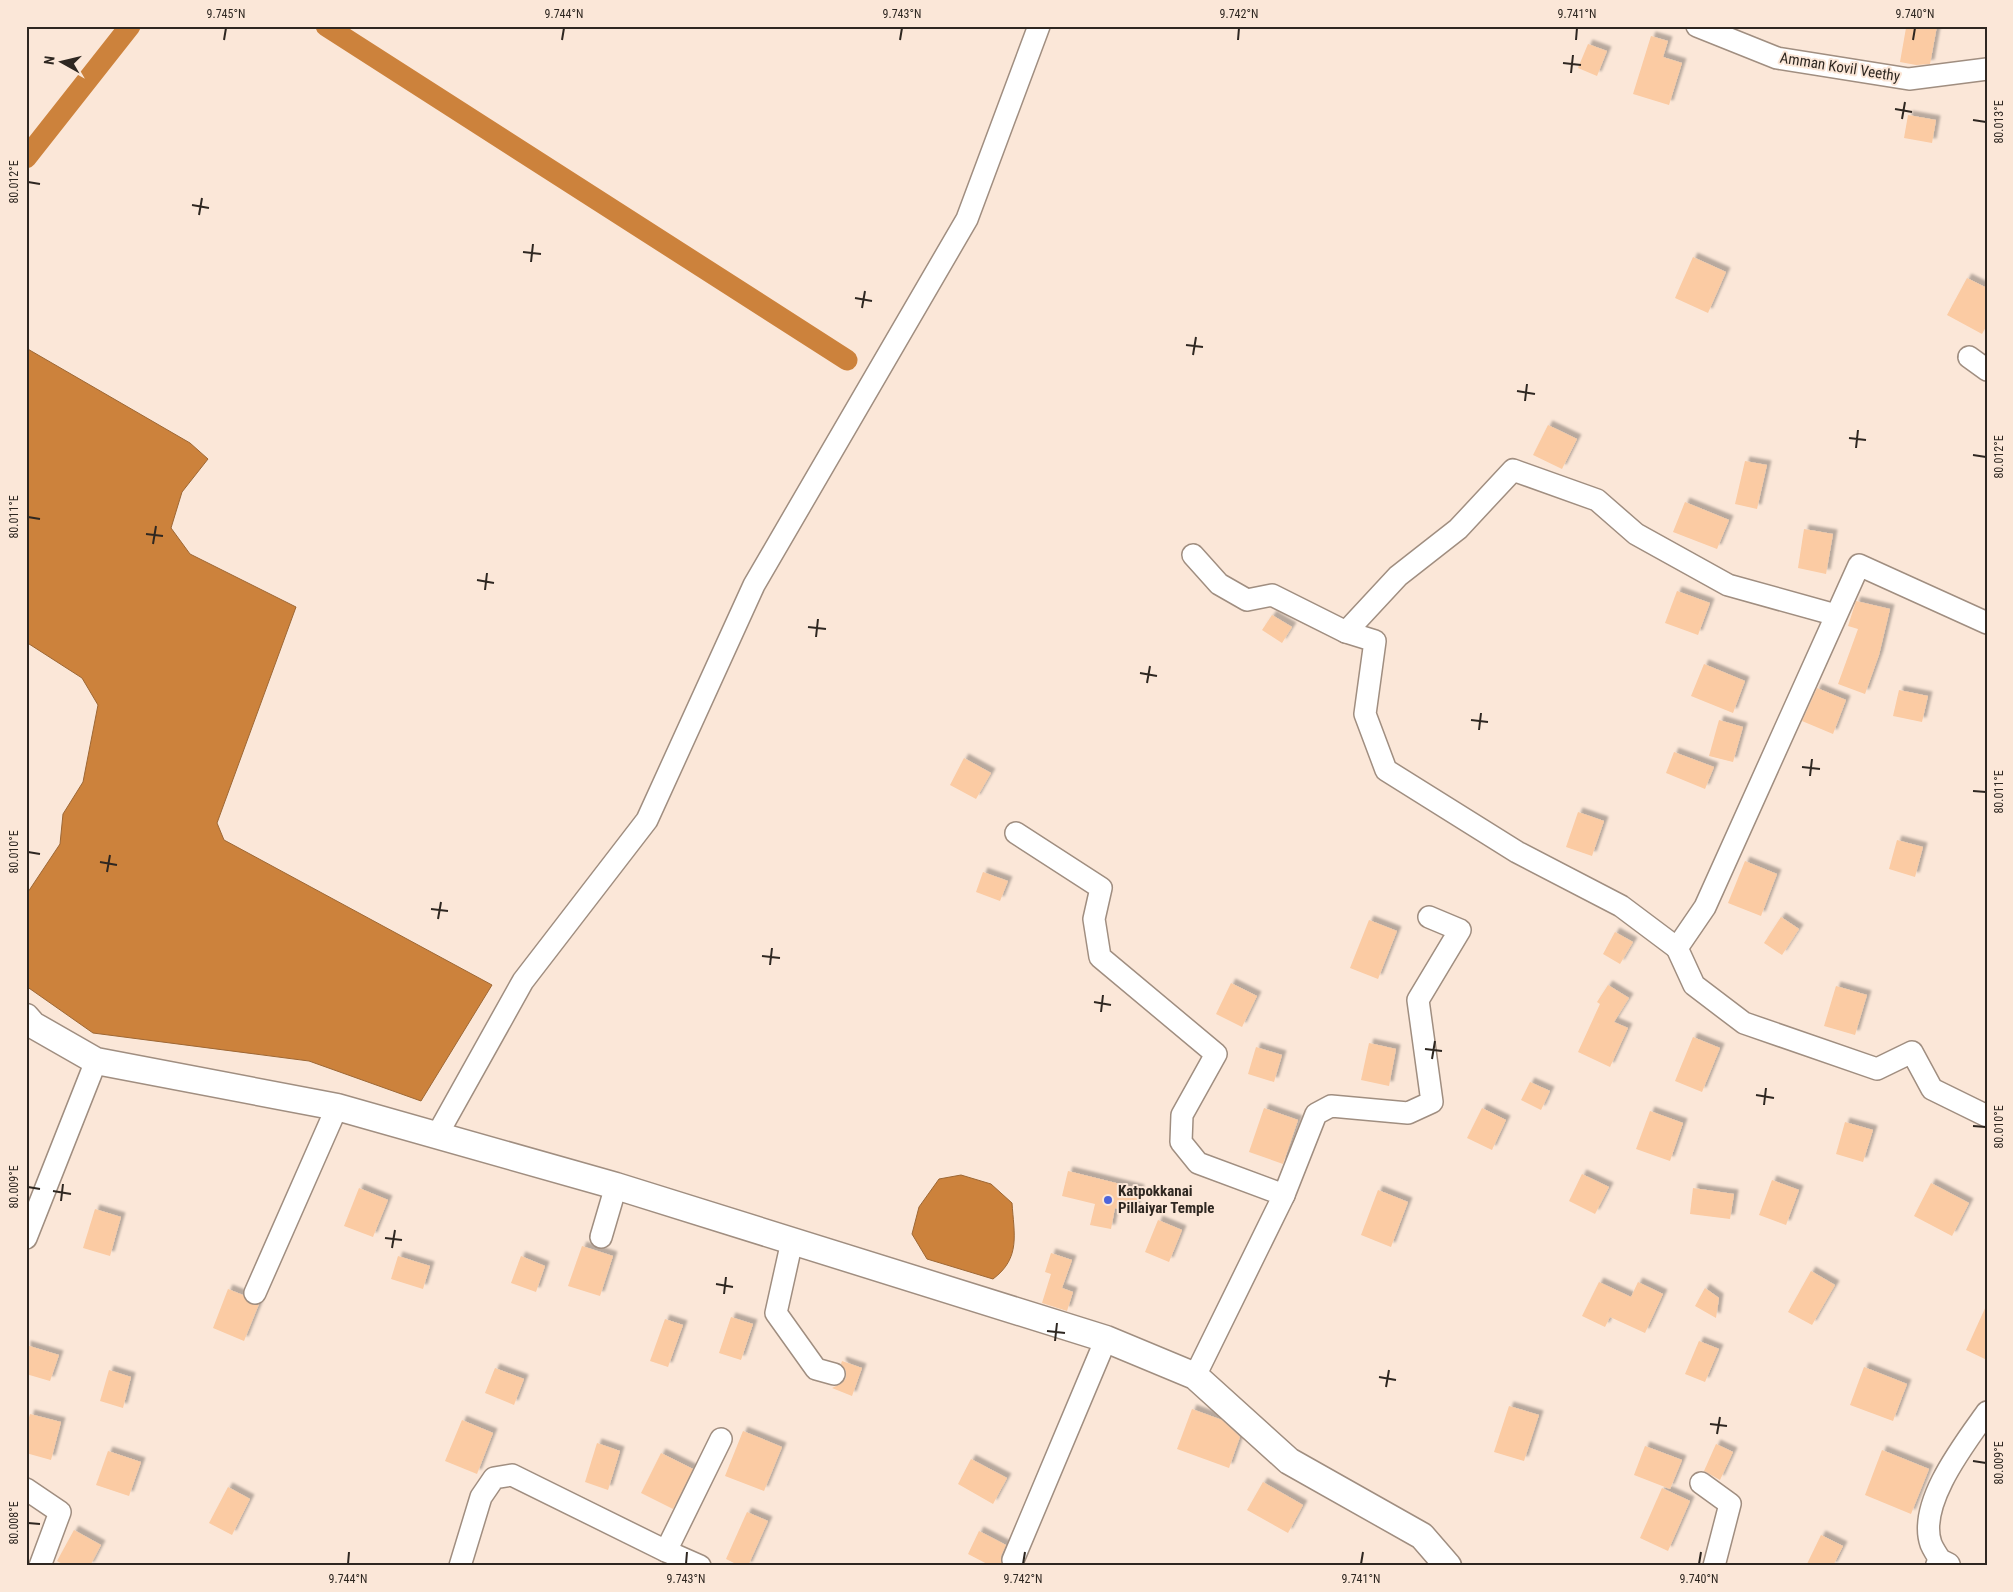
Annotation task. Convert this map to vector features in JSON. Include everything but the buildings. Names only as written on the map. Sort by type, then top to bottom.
[{"type":"street","points":[[437,1135],[523,981],[647,820],[754,585],[966,219],[1039,26]]},
{"type":"street","name":"Amman Kovil Veethy","points":[[1698,26],[1777,58],[1909,79],[1987,69]]},
{"type":"street","points":[[1969,357],[1987,370]]},
{"type":"street","points":[[1346,632],[1398,576],[1458,530],[1513,470],[1597,500],[1636,534],[1728,585],[1836,615]]},
{"type":"street","points":[[1193,555],[1219,584],[1247,600],[1272,595],[1346,632],[1375,641],[1365,714],[1386,770],[1517,852],[1621,906],[1677,948],[1694,985],[1744,1024],[1878,1069],[1912,1052],[1932,1089],[1987,1116]]},
{"type":"street","points":[[1677,948],[1705,907],[1859,565],[1987,623]]},
{"type":"street","points":[[1016,833],[1101,888],[1094,919],[1100,956],[1216,1054],[1182,1115],[1181,1142],[1198,1163],[1284,1195]]},
{"type":"street","points":[[1195,1376],[1284,1195],[1316,1114],[1331,1106],[1408,1113],[1432,1102],[1418,1000],[1460,930],[1429,917]]},
{"type":"street","points":[[26,1017],[33,1025],[96,1061],[337,1107],[616,1186],[1106,1339],[1195,1376],[1289,1461],[1422,1536],[1448,1566]]},
{"type":"street","points":[[26,1238],[96,1061]]},
{"type":"street","points":[[255,1293],[337,1107]]},
{"type":"street","points":[[601,1237],[616,1186]]},
{"type":"street","points":[[792,1241],[776,1313],[816,1369],[834,1374]]},
{"type":"street","points":[[1013,1560],[1106,1339]]},
{"type":"street","points":[[1943,1565],[1931,1544],[1929,1518],[1945,1473],[1987,1412]]},
{"type":"street","points":[[666,1551],[721,1439]]},
{"type":"street","points":[[460,1566],[481,1497],[494,1478],[512,1475],[700,1566]]},
{"type":"street","points":[[1701,1483],[1730,1504],[1714,1566]]},
{"type":"street","points":[[26,1489],[60,1512],[40,1566]]},
{"type":"shaded area","points":[[26,348],[190,443],[208,459],[182,492],[171,528],[190,554],[296,607],[217,823],[224,840],[492,985],[421,1101],[309,1061],[93,1033],[26,986],[26,895],[60,844],[63,814],[83,782],[98,705],[82,678],[26,642]]},
{"type":"shaded area","points":[[961,1175],[991,1184],[1012,1203],[1014,1245],[1012,1254],[1002,1271],[993,1279],[927,1259],[912,1234],[919,1207],[939,1179]]},
{"type":"waterway","points":[[26,158],[130,26]]},
{"type":"waterway","points":[[326,26],[847,360]]},
{"type":"place","name":"Katpokkanai Pillaiyar Temple","points":[[1108,1200]]}]
